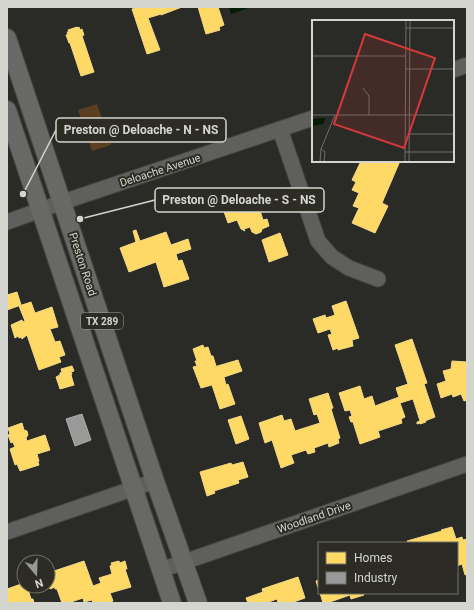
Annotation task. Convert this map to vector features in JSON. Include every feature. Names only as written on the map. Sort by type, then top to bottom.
[{"type":"main road","name":"Preston Road","points":[[7,38],[155,481],[198,603]]},
{"type":"main road","name":"Preston Road","points":[[7,110],[172,603]]},
{"type":"street","points":[[454,70],[467,65]]},
{"type":"street","name":"Deloache Avenue","points":[[7,222],[312,118]]},
{"type":"street","points":[[280,129],[318,241],[332,257],[349,268],[378,280]]},
{"type":"street","name":"Woodland Drive","points":[[161,570],[467,464]]},
{"type":"street","points":[[7,532],[155,481]]},
{"type":"shaded area","points":[[229,7],[251,7],[231,14]]},
{"type":"shaded area","points":[[97,104],[111,145],[92,151],[78,110]]},
{"type":"building: Homes","points":[[140,7],[182,7],[148,18],[160,50],[147,54],[132,9]]},
{"type":"building: Homes","points":[[198,7],[218,7],[224,25],[219,27],[220,30],[206,34]]},
{"type":"building: Homes","points":[[79,27],[80,30],[82,29],[84,35],[82,36],[94,72],[81,76],[66,35],[68,34],[67,32],[69,32],[68,30]]},
{"type":"building: Homes","points":[[361,162],[400,162],[382,203],[388,206],[375,233],[352,223],[359,208],[353,206],[359,193],[352,190],[356,182],[352,180]]},
{"type":"building: Homes","points":[[256,198],[263,220],[267,219],[269,226],[256,234],[252,232],[250,227],[244,229],[245,231],[241,229],[237,220],[228,223],[223,209],[233,205],[234,207]]},
{"type":"building: Homes","points":[[136,230],[140,241],[166,232],[171,245],[188,239],[191,249],[176,254],[178,261],[182,260],[189,279],[164,287],[156,262],[129,272],[120,248],[136,242],[133,231]]},
{"type":"building: Homes","points":[[280,233],[288,255],[269,262],[262,240]]},
{"type":"building: Homes","points":[[17,292],[21,305],[7,310],[7,295]]},
{"type":"building: Homes","points":[[346,301],[359,338],[352,340],[353,346],[333,350],[328,335],[332,334],[330,329],[318,333],[313,319],[325,315],[326,318],[335,315],[332,306]]},
{"type":"building: Homes","points":[[31,302],[35,313],[52,307],[58,327],[50,329],[55,342],[60,341],[65,355],[59,357],[61,362],[39,370],[27,335],[22,339],[18,336],[15,338],[11,325],[22,320],[23,322],[25,321],[19,306]]},
{"type":"building: Homes","points":[[412,339],[427,383],[424,384],[435,417],[425,421],[426,422],[417,424],[417,422],[420,421],[413,399],[400,403],[405,417],[401,419],[402,423],[378,431],[380,437],[360,444],[353,422],[351,422],[349,417],[352,416],[350,410],[345,411],[339,393],[360,386],[364,399],[372,396],[375,406],[399,397],[396,388],[408,384],[395,345]]},
{"type":"building: Homes","points":[[203,345],[204,348],[208,347],[211,356],[213,356],[216,366],[214,367],[238,360],[242,371],[224,377],[235,404],[220,409],[212,385],[201,388],[193,367],[197,366],[195,361],[197,361],[193,349]]},
{"type":"building: Homes","points":[[452,361],[467,362],[467,400],[464,401],[461,394],[453,397],[452,394],[441,398],[437,384],[446,381],[443,371],[451,369]]},
{"type":"building: Homes","points":[[72,366],[74,371],[71,372],[71,375],[74,385],[60,389],[56,377],[62,372],[61,369]]},
{"type":"building: Homes","points":[[328,393],[333,408],[331,409],[340,438],[338,439],[339,443],[329,447],[328,443],[314,448],[315,452],[308,454],[306,450],[291,455],[294,463],[281,468],[272,440],[265,443],[259,423],[282,415],[284,421],[291,419],[295,431],[320,423],[317,414],[314,415],[309,399]]},
{"type":"building: Homes","points":[[241,416],[249,439],[236,444],[228,420]]},
{"type":"building: Homes","points":[[22,423],[24,430],[27,431],[27,441],[45,435],[50,450],[37,454],[39,465],[20,471],[17,464],[15,465],[10,449],[15,447],[13,442],[11,443],[8,435],[10,434],[8,428]]},
{"type":"building: Homes","points":[[243,462],[248,477],[238,480],[239,483],[214,491],[215,493],[207,496],[200,472],[231,463],[232,465]]},
{"type":"building: Homes","points":[[452,527],[456,539],[462,537],[463,540],[467,539],[467,574],[465,575],[462,564],[458,566],[458,542],[407,541],[442,531],[441,530]]},
{"type":"building: Homes","points":[[84,561],[93,586],[101,583],[99,578],[112,574],[110,566],[112,565],[111,563],[119,561],[120,563],[125,561],[127,569],[125,569],[131,587],[110,593],[113,601],[108,603],[93,603],[92,600],[84,602],[83,598],[68,603],[62,603],[56,589],[56,570]]},
{"type":"building: Homes","points":[[298,577],[305,598],[291,603],[278,603],[277,599],[266,603],[248,603],[246,598],[263,592],[262,589]]},
{"type":"building: Homes","points":[[16,586],[16,594],[29,594],[34,603],[7,603],[7,589]]},
{"type":"building: Homes","points":[[320,594],[364,595],[351,599],[350,595],[323,603]]},
{"type":"building: Industry","points":[[82,414],[91,440],[75,446],[66,419]]},
{"type":"place","name":"Preston @ Deloache - N - NS","points":[[23,194]]},
{"type":"place","name":"Preston @ Deloache - S - NS","points":[[80,219]]}]
